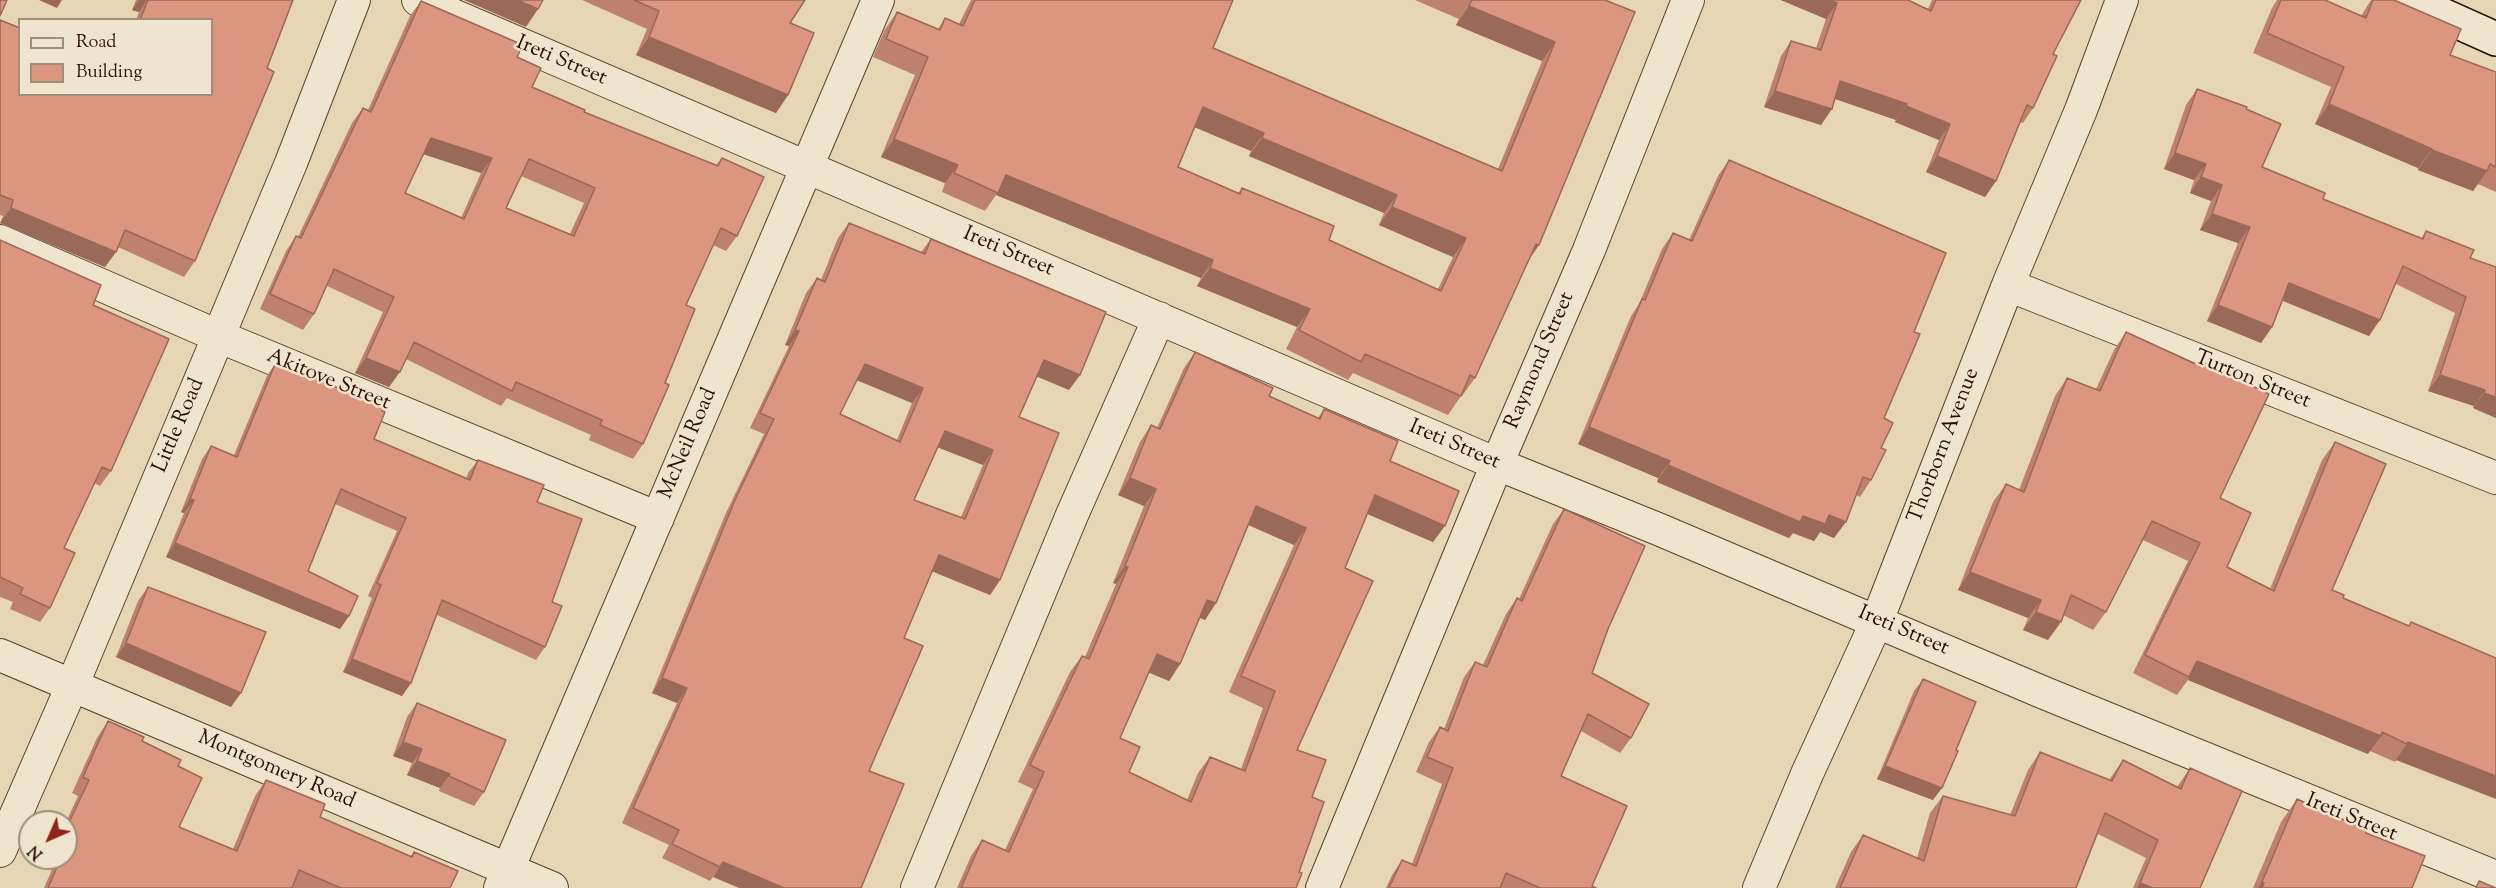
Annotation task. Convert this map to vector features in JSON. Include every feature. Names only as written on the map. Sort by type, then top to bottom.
[{"type":"street","name":"Little Road","points":[[0,851],[72,686],[291,163],[354,0]]},
{"type":"street","name":"Ireti Street","points":[[418,0],[1497,464],[1658,528],[2086,710],[2496,877]]},
{"type":"street","name":"McNeil Road","points":[[504,879],[878,0]]},
{"type":"street","name":"Raymond Street","points":[[1322,888],[1588,250],[1688,0]]},
{"type":"street","name":"Thorborn Avenue","points":[[1759,888],[1807,774],[1877,621],[2008,285],[2081,110],[2122,0]]},
{"type":"street","points":[[2409,0],[2496,39]]},
{"type":"street","name":"Akitove Street","points":[[0,241],[218,336],[658,518]]},
{"type":"street","name":"Turton Street","points":[[2008,285],[2496,478]]},
{"type":"street","points":[[916,888],[1072,515],[1159,318]]},
{"type":"street","name":"Montgomery Road","points":[[0,655],[504,879],[552,888]]},
{"type":"building","points":[[0,0],[7,0],[0,16]]},
{"type":"building","points":[[148,0],[293,0],[267,68],[274,72],[195,261],[125,230],[116,252],[11,208],[13,200],[0,195],[0,20],[18,27],[18,96],[213,96],[213,18],[141,18]]},
{"type":"building","points":[[517,0],[543,0],[538,9]]},
{"type":"building","points":[[634,0],[805,0],[790,23],[814,33],[788,95],[649,37],[659,11]]},
{"type":"building","points":[[975,0],[1233,0],[1213,48],[1502,171],[1555,42],[1469,6],[1472,0],[1605,0],[1635,12],[1539,245],[1536,244],[1475,378],[1470,375],[1461,396],[1365,354],[1361,362],[1299,330],[1310,309],[1210,268],[1213,260],[1006,175],[998,193],[954,173],[958,165],[894,139],[928,57],[886,39],[897,12],[940,30],[945,18],[963,26]],"holes":[[[1203,107],[1264,133],[1262,138],[1397,195],[1392,207],[1466,238],[1441,291],[1329,240],[1334,226],[1242,188],[1240,194],[1178,167]]]},
{"type":"building","points":[[1829,0],[1908,0],[1931,11],[1936,0],[2081,0],[2053,54],[2057,56],[2033,108],[2027,105],[1996,181],[1937,156],[1950,124],[1906,106],[1907,104],[1840,81],[1832,109],[1775,91],[1791,41],[1821,50],[1837,3]]},
{"type":"building","points":[[2281,0],[2325,0],[2366,18],[2373,0],[2394,0],[2461,29],[2450,55],[2496,72],[2496,167],[2490,164],[2487,171],[2432,150],[2329,104],[2344,67],[2267,33]]},
{"type":"building","points":[[421,1],[523,45],[517,57],[541,68],[532,87],[585,110],[584,112],[718,166],[722,158],[764,177],[737,236],[721,228],[686,305],[695,309],[665,383],[669,385],[643,444],[600,425],[602,420],[516,382],[512,391],[414,342],[400,372],[366,358],[394,297],[334,269],[314,314],[270,294],[296,236],[301,238],[363,108],[371,112]],"holes":[[[431,138],[492,158],[464,219],[405,193]],[[529,159],[595,188],[574,236],[506,208]]]},
{"type":"building","points":[[2197,89],[2247,107],[2246,109],[2281,124],[2262,167],[2325,193],[2323,199],[2423,239],[2426,231],[2474,250],[2470,258],[2496,267],[2496,397],[2484,393],[2485,390],[2440,375],[2466,297],[2403,266],[2380,320],[2289,283],[2272,327],[2218,305],[2250,227],[2212,214],[2222,185],[2201,177],[2206,164],[2175,153]]},
{"type":"building","points":[[1729,160],[1946,253],[1914,332],[1920,334],[1884,418],[1893,423],[1881,448],[1886,450],[1871,480],[1863,477],[1846,522],[1829,515],[1825,524],[1803,516],[1800,522],[1668,465],[1670,461],[1589,427],[1642,299],[1645,300],[1673,233],[1692,241]]},
{"type":"building","points":[[849,223],[925,254],[931,239],[1106,312],[1080,375],[1044,360],[1019,417],[1059,433],[1000,580],[939,555],[904,638],[923,646],[869,771],[904,784],[861,888],[784,888],[723,862],[720,867],[672,844],[679,830],[633,808],[687,688],[662,678],[735,500],[774,419],[760,413],[799,331],[795,330],[817,278],[825,282]],"holes":[[[865,364],[923,388],[900,442],[840,414]],[[945,431],[993,450],[965,519],[914,500]]]},
{"type":"building","points":[[0,240],[101,285],[93,305],[169,339],[111,471],[102,467],[64,548],[75,553],[50,608],[20,594],[23,588],[0,577]]},
{"type":"building","points":[[2126,332],[2200,366],[2202,362],[2269,394],[2220,498],[2251,513],[2227,567],[2274,591],[2335,442],[2386,464],[2332,590],[2344,595],[2343,598],[2409,626],[2411,622],[2496,658],[2496,776],[2408,742],[2407,744],[2382,732],[2381,736],[2197,661],[2189,677],[2145,655],[2200,543],[2152,521],[2106,612],[2071,595],[2061,622],[2036,612],[2041,600],[1970,572],[2006,484],[2024,492],[2067,378],[2100,391]]},
{"type":"building","points":[[1195,352],[1273,388],[1269,396],[1320,419],[1324,409],[1398,441],[1390,461],[1459,491],[1445,526],[1375,495],[1345,568],[1373,581],[1297,750],[1326,760],[1312,797],[1324,802],[1299,872],[1302,873],[1296,888],[961,888],[982,840],[1009,852],[1044,772],[1030,765],[1082,656],[1089,659],[1128,567],[1125,566],[1156,489],[1130,478],[1151,425],[1160,429]],"holes":[[[1256,506],[1306,528],[1241,676],[1275,691],[1245,771],[1210,757],[1191,802],[1129,772],[1140,747],[1120,738],[1157,654],[1180,664],[1207,600],[1216,603]]]},
{"type":"building","points":[[276,362],[384,407],[382,411],[385,412],[374,439],[470,480],[478,460],[544,485],[537,502],[582,519],[552,602],[562,606],[545,647],[442,600],[411,683],[352,659],[381,585],[377,583],[406,518],[341,489],[308,571],[358,596],[349,616],[175,543],[194,500],[190,499],[211,446],[237,457]]},
{"type":"building","points":[[1564,509],[1645,546],[1608,629],[1592,673],[1649,704],[1631,738],[1588,714],[1561,776],[1627,806],[1592,886],[1596,888],[1540,888],[1506,873],[1500,888],[1389,888],[1402,860],[1416,866],[1453,768],[1427,757],[1440,727],[1448,731],[1475,662],[1487,667],[1517,598],[1522,601]]},
{"type":"building","points":[[148,587],[266,632],[241,693],[126,643]]},
{"type":"building","points":[[1923,679],[1976,702],[1942,788],[1885,766]]},
{"type":"building","points":[[417,703],[506,740],[484,792],[449,776],[450,774],[417,761],[422,749],[403,742]]},
{"type":"building","points":[[108,721],[144,737],[142,741],[181,760],[178,766],[202,778],[179,827],[237,851],[266,780],[325,804],[320,817],[412,857],[414,852],[458,871],[450,888],[341,888],[299,870],[292,888],[48,888],[56,870],[78,870],[78,810],[75,810],[89,780],[83,777]]},
{"type":"building","points":[[2040,752],[2112,781],[2123,760],[2181,789],[2190,768],[2242,791],[2200,888],[2153,888],[2140,883],[2158,840],[2105,813],[2076,888],[1840,888],[1863,835],[1924,861],[1943,796],[2015,816]]},
{"type":"building","points":[[2297,799],[2367,830],[2366,833],[2425,856],[2412,888],[2262,888],[2264,883],[2262,882]]},
{"type":"building","points":[[2479,881],[2496,888],[2476,888]]}]
